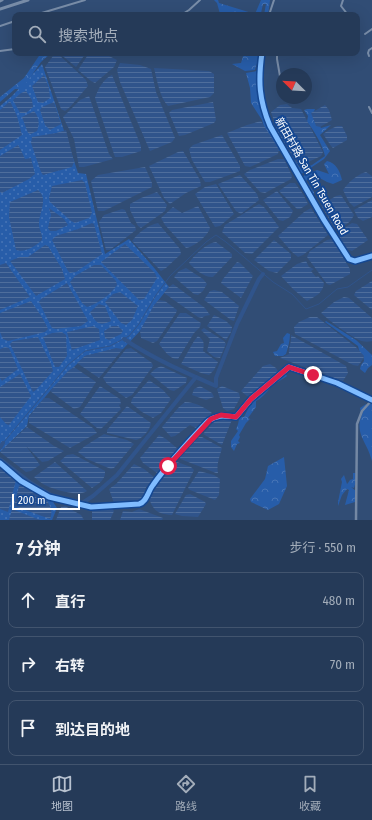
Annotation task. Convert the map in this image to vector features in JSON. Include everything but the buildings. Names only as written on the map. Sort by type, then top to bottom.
[{"type":"main road","points":[[0,9],[28,0]]},
{"type":"main road","points":[[356,520],[357,424],[362,411],[372,400]]},
{"type":"street","points":[[45,12],[85,0]]},
{"type":"street","points":[[186,12],[200,0]]},
{"type":"street","points":[[270,12],[274,0]]},
{"type":"street","points":[[343,0],[341,6],[346,12]]},
{"type":"street","points":[[0,26],[12,22]]},
{"type":"street","points":[[365,34],[372,29]]},
{"type":"street","points":[[369,56],[369,50],[372,48]]},
{"type":"street","points":[[0,51],[12,49]]},
{"type":"street","name":"新田村路 San Tin Tsuen Road","points":[[262,56],[259,88],[263,110],[270,126],[324,220],[349,259],[354,261],[372,256]]},
{"type":"street","points":[[277,56],[279,68]]},
{"type":"street","points":[[369,107],[372,113]]},
{"type":"street","points":[[0,463],[21,481],[49,498],[91,507],[139,504],[144,501],[152,485],[161,474],[208,422],[221,415],[236,417],[251,399],[289,367],[337,383],[372,400]]},
{"type":"green space","points":[[214,0],[218,0],[219,3],[248,12],[219,12],[217,3]]},
{"type":"green space","points":[[261,0],[270,0],[268,12],[265,12],[266,4],[263,4],[261,12],[256,12]]},
{"type":"green space","points":[[39,56],[48,56],[41,62],[22,89],[15,89],[0,102],[0,97],[24,78]]},
{"type":"green space","points":[[243,56],[259,56],[255,70],[245,71],[232,64],[241,63]]},
{"type":"green space","points":[[42,64],[78,173],[86,174],[105,254],[129,239],[169,287],[157,302],[140,331],[123,349],[115,349],[85,356],[51,390],[29,416],[27,426],[0,452],[0,106],[12,96]]},
{"type":"green space","points":[[257,71],[263,113],[281,151],[276,151],[266,134],[262,120],[251,103],[250,88],[246,73]]},
{"type":"green space","points":[[315,109],[313,114],[321,128],[331,125],[320,135],[330,151],[324,159],[300,175],[288,153],[289,152],[301,169],[312,165],[325,156],[318,138],[307,122],[308,116],[304,110]]},
{"type":"green space","points":[[327,161],[337,168],[342,180],[333,184],[316,176],[318,186],[309,178],[306,181],[314,192],[314,197],[301,177],[317,170],[329,174],[324,164]]},
{"type":"green space","points":[[326,321],[356,340],[372,355],[372,365],[365,373],[360,369],[364,361],[363,355],[360,354],[358,346],[325,322]]},
{"type":"green space","points":[[287,333],[290,334],[290,337],[286,354],[283,356],[275,356],[273,352],[277,351],[281,344],[284,343],[283,338]]},
{"type":"green space","points":[[285,373],[287,376],[272,386],[256,401],[256,407],[248,418],[257,422],[250,419],[246,423],[239,435],[240,437],[238,441],[240,443],[237,444],[234,451],[231,447],[231,441],[238,431],[236,429],[240,417],[244,417],[250,405],[252,405],[252,402]]},
{"type":"green space","points":[[372,403],[372,461],[359,426],[363,412],[361,413],[360,408],[366,404],[367,406]]},
{"type":"green space","points":[[284,457],[287,486],[279,504],[268,510],[251,502],[250,499],[265,479],[268,466]]},
{"type":"green space","points":[[0,464],[53,502],[57,508],[52,520],[0,520]]},
{"type":"green space","points":[[353,473],[356,473],[354,488],[351,487],[356,491],[355,502],[345,505],[349,490],[347,489],[342,495],[338,506],[342,482],[341,479],[344,475],[347,484],[353,479]]},
{"type":"shaded area","points":[[53,56],[60,56],[86,80],[88,86],[65,111],[61,109],[45,67]]},
{"type":"shaded area","points":[[63,56],[84,56],[76,67]]},
{"type":"shaded area","points":[[87,56],[109,56],[117,60],[114,67],[95,83],[78,70]]},
{"type":"shaded area","points":[[120,63],[140,65],[151,69],[156,92],[175,138],[172,142],[150,151],[120,82],[117,70]]},
{"type":"shaded area","points":[[154,68],[209,71],[214,74],[214,93],[210,97],[168,106],[161,94]]},
{"type":"shaded area","points":[[44,75],[49,88],[50,98],[43,103],[38,102],[32,86]]},
{"type":"shaded area","points":[[112,75],[141,146],[141,151],[122,157],[115,157],[95,98],[101,85]]},
{"type":"shaded area","points":[[26,91],[32,100],[33,107],[26,113],[20,113],[13,100],[21,93]]},
{"type":"shaded area","points":[[89,96],[109,154],[113,159],[79,167],[74,139],[63,117],[80,100]]},
{"type":"shaded area","points":[[10,101],[17,116],[22,135],[0,150],[0,110]]},
{"type":"shaded area","points":[[54,102],[61,124],[50,130],[45,125],[40,110],[42,107]]},
{"type":"shaded area","points":[[213,102],[216,120],[214,123],[179,136],[169,113],[172,110]]},
{"type":"shaded area","points":[[287,104],[292,108],[301,109],[323,152],[321,156],[302,165],[297,163],[278,133],[271,112],[280,105]]},
{"type":"shaded area","points":[[325,105],[329,110],[332,120],[320,127],[316,126],[311,113]]},
{"type":"shaded area","points":[[34,111],[38,118],[38,126],[37,131],[31,134],[28,133],[22,117]]},
{"type":"shaded area","points":[[261,121],[279,149],[278,154],[250,167],[245,166],[227,133]]},
{"type":"shaded area","points":[[337,126],[342,126],[347,136],[347,140],[333,148],[323,134]]},
{"type":"shaded area","points":[[66,130],[74,162],[72,167],[43,175],[31,143],[32,137]]},
{"type":"shaded area","points":[[222,135],[240,166],[240,171],[210,182],[205,182],[192,160],[189,149],[193,145]]},
{"type":"shaded area","points":[[18,145],[25,159],[31,158],[35,174],[29,179],[2,193],[0,192],[0,156]]},
{"type":"shaded area","points":[[183,151],[200,180],[201,186],[186,193],[170,204],[164,198],[149,166]]},
{"type":"shaded area","points":[[278,159],[284,159],[292,176],[291,179],[265,193],[260,192],[244,174],[250,170]]},
{"type":"shaded area","points":[[145,167],[152,183],[152,187],[104,211],[98,211],[91,181],[98,175]]},
{"type":"shaded area","points":[[366,172],[372,176],[372,197],[354,207],[349,202],[343,190],[353,179]]},
{"type":"shaded area","points":[[240,175],[257,194],[259,200],[241,214],[236,211],[218,184]]},
{"type":"shaded area","points":[[82,180],[85,183],[92,213],[89,218],[75,223],[50,202],[49,198],[52,186]]},
{"type":"shaded area","points":[[290,183],[295,183],[308,204],[300,209],[297,209],[279,191]]},
{"type":"shaded area","points":[[216,184],[234,214],[220,226],[215,227],[195,194],[205,187]]},
{"type":"shaded area","points":[[38,190],[43,198],[39,224],[42,240],[34,247],[27,250],[16,250],[9,217],[10,202]]},
{"type":"shaded area","points":[[277,191],[293,211],[290,217],[283,221],[279,220],[263,200]]},
{"type":"shaded area","points":[[157,192],[167,205],[165,211],[141,228],[138,226],[130,210],[130,204]]},
{"type":"shaded area","points":[[341,195],[354,215],[346,224],[334,227],[321,205],[336,196]]},
{"type":"shaded area","points":[[372,200],[372,217],[363,221],[358,218],[354,210]]},
{"type":"shaded area","points":[[259,204],[264,207],[279,227],[252,254],[245,253],[222,232],[225,225]]},
{"type":"shaded area","points":[[198,206],[210,228],[207,234],[200,241],[193,246],[186,248],[165,225],[161,218],[173,207],[182,213]]},
{"type":"shaded area","points":[[49,208],[64,219],[68,225],[56,231],[50,231],[48,228],[51,215]]},
{"type":"shaded area","points":[[311,208],[328,235],[303,255],[298,257],[278,236],[304,212]]},
{"type":"shaded area","points":[[122,209],[125,210],[136,230],[110,250],[106,250],[99,222],[104,215]]},
{"type":"shaded area","points":[[92,223],[94,224],[102,254],[76,272],[70,273],[52,240],[56,236]]},
{"type":"shaded area","points":[[158,223],[180,249],[181,254],[161,271],[132,241],[144,230]]},
{"type":"shaded area","points":[[352,223],[357,224],[368,240],[352,251],[347,249],[338,235],[341,230]]},
{"type":"shaded area","points":[[332,239],[350,269],[350,274],[330,285],[327,284],[307,257],[310,251],[327,240]]},
{"type":"shaded area","points":[[274,240],[291,254],[291,259],[277,273],[269,271],[254,260]]},
{"type":"shaded area","points":[[216,242],[232,254],[232,257],[213,277],[210,277],[200,273],[189,263],[201,250]]},
{"type":"shaded area","points":[[125,244],[155,273],[157,278],[144,299],[139,300],[101,262]]},
{"type":"shaded area","points":[[45,245],[48,246],[62,269],[65,279],[36,296],[10,261],[20,257],[28,257]]},
{"type":"shaded area","points":[[306,261],[309,267],[314,269],[311,271],[324,283],[321,292],[307,301],[281,276],[297,264]]},
{"type":"shaded area","points":[[237,262],[240,263],[253,276],[241,298],[221,283]]},
{"type":"shaded area","points":[[6,263],[30,297],[0,310],[0,265]]},
{"type":"shaded area","points":[[94,265],[101,265],[116,281],[117,285],[104,298],[87,307],[82,303],[70,282],[75,276]]},
{"type":"shaded area","points":[[186,268],[203,279],[207,284],[203,291],[198,295],[194,294],[174,277],[179,271]]},
{"type":"shaded area","points":[[372,281],[372,310],[354,295],[356,291]]},
{"type":"shaded area","points":[[67,283],[88,321],[81,326],[56,329],[52,328],[39,302],[41,299]]},
{"type":"shaded area","points":[[173,284],[205,308],[210,315],[202,318],[198,317],[164,293]]},
{"type":"shaded area","points":[[214,290],[222,292],[239,306],[234,321],[204,300],[210,291]]},
{"type":"shaded area","points":[[120,292],[138,306],[132,320],[126,325],[121,323],[105,302],[113,294]]},
{"type":"shaded area","points":[[344,297],[349,298],[372,318],[372,341],[361,341],[355,338],[339,328],[321,313],[334,302]]},
{"type":"shaded area","points":[[159,300],[165,301],[177,310],[157,341],[153,343],[141,338],[140,331],[154,305]]},
{"type":"shaded area","points":[[31,301],[48,329],[45,332],[8,341],[3,339],[0,332],[0,313]]},
{"type":"shaded area","points":[[99,304],[105,306],[111,321],[101,324],[94,319],[90,312]]},
{"type":"shaded area","points":[[180,313],[186,313],[201,323],[200,327],[194,333],[178,359],[175,359],[165,352],[159,344]]},
{"type":"shaded area","points":[[214,315],[226,321],[232,327],[226,340],[207,326]]},
{"type":"shaded area","points":[[310,317],[317,317],[357,348],[364,356],[358,366],[353,365],[295,334],[294,327],[299,322]]},
{"type":"shaded area","points":[[93,326],[99,329],[100,340],[72,350],[67,332]]},
{"type":"shaded area","points":[[112,326],[118,326],[123,331],[121,334],[109,340],[105,338],[104,331]]},
{"type":"shaded area","points":[[204,328],[224,341],[226,344],[220,358],[214,357],[207,351],[210,339],[201,330]]},
{"type":"shaded area","points":[[62,332],[66,335],[67,356],[59,367],[55,367],[43,337],[52,333]]},
{"type":"shaded area","points":[[291,335],[346,366],[348,373],[343,381],[280,358],[289,354]]},
{"type":"shaded area","points":[[198,336],[204,343],[203,351],[218,362],[214,370],[209,375],[181,364]]},
{"type":"shaded area","points":[[38,337],[53,371],[33,392],[10,344],[13,341]]},
{"type":"shaded area","points":[[5,347],[9,348],[18,369],[2,381],[0,378],[0,349]]},
{"type":"shaded area","points":[[116,348],[123,349],[99,378],[77,363],[85,356]]},
{"type":"shaded area","points":[[131,348],[152,363],[153,366],[132,395],[126,398],[107,384],[103,378],[126,349]]},
{"type":"shaded area","points":[[270,364],[276,368],[279,373],[253,395],[247,396],[241,391],[263,366]]},
{"type":"shaded area","points":[[161,366],[187,378],[186,383],[174,391],[170,390],[150,374]]},
{"type":"shaded area","points":[[74,367],[96,382],[80,407],[74,409],[50,391],[68,371]]},
{"type":"shaded area","points":[[20,374],[31,396],[9,425],[6,424],[0,417],[0,387]]},
{"type":"shaded area","points":[[149,380],[163,390],[171,399],[161,413],[153,418],[142,412],[131,403],[132,399]]},
{"type":"shaded area","points":[[100,386],[120,399],[121,404],[119,405],[121,409],[101,429],[97,428],[80,414]]},
{"type":"shaded area","points":[[200,386],[212,393],[214,397],[206,400],[192,395],[194,389]]},
{"type":"shaded area","points":[[222,386],[239,393],[240,398],[234,409],[227,411],[223,408],[217,389]]},
{"type":"shaded area","points":[[44,398],[49,398],[93,428],[97,433],[70,448],[29,423],[29,417]]},
{"type":"shaded area","points":[[185,402],[199,405],[212,413],[200,427],[196,428],[190,425],[175,436],[171,437],[162,427]]},
{"type":"shaded area","points":[[127,406],[151,423],[145,434],[136,440],[107,433],[107,430]]},
{"type":"shaded area","points":[[228,415],[233,417],[222,445],[203,434],[218,417]]},
{"type":"shaded area","points":[[27,427],[54,446],[64,451],[48,461],[42,462],[26,446],[40,465],[31,471],[26,472],[0,452]]},
{"type":"shaded area","points":[[104,434],[127,440],[134,444],[114,468],[111,469],[87,459],[78,452]]},
{"type":"shaded area","points":[[159,435],[178,449],[157,473],[143,463],[140,458]]},
{"type":"shaded area","points":[[199,437],[202,437],[222,448],[218,463],[218,473],[178,458]]},
{"type":"shaded area","points":[[73,454],[105,471],[104,477],[101,481],[92,488],[60,461],[67,455]]},
{"type":"shaded area","points":[[55,462],[87,491],[84,493],[73,493],[61,491],[45,485],[34,477]]},
{"type":"shaded area","points":[[177,462],[191,467],[194,470],[172,515],[163,514],[154,509],[149,498],[168,468]]},
{"type":"shaded area","points":[[134,464],[144,469],[154,477],[145,489],[147,492],[145,497],[139,502],[114,503],[109,489],[116,484]]},
{"type":"shaded area","points":[[0,466],[16,480],[8,512],[0,509]]},
{"type":"shaded area","points":[[199,471],[214,475],[220,479],[219,495],[215,500],[188,488]]},
{"type":"shaded area","points":[[24,483],[44,498],[51,507],[50,519],[14,506],[19,486]]},
{"type":"shaded area","points":[[190,494],[206,504],[198,517],[175,514],[186,495]]},
{"type":"shaded area","points":[[65,506],[81,515],[84,520],[56,520],[61,507]]},
{"type":"shaded area","points":[[111,508],[114,511],[110,520],[92,520],[92,510]]},
{"type":"shaded area","points":[[12,509],[40,520],[9,520]]},
{"type":"shaded area","points":[[139,509],[163,518],[162,520],[120,520],[123,511],[132,512]]},
{"type":"waterway","points":[[0,445],[68,365],[85,351],[110,346],[129,336],[139,324],[156,295],[170,276],[206,242],[216,235],[273,282],[292,294],[306,309],[319,304],[337,289],[348,287],[372,270]]},
{"type":"waterway","points":[[124,339],[157,359],[216,386],[216,378],[237,324],[259,279],[263,274]]},
{"type":"waterway","points":[[0,459],[31,483],[51,495],[82,503],[93,496],[117,475],[196,377]]},
{"type":"waterway","points":[[0,448],[3,443]]},
{"type":"cycle path","points":[[262,56],[260,90],[266,117],[270,126],[324,220],[349,259],[355,261],[372,256]]},
{"type":"cycle path","points":[[0,463],[21,481],[49,497],[91,507],[139,504],[144,501],[151,487],[172,460],[208,421],[218,416],[236,417],[251,399],[289,367],[337,383],[372,400]]},
{"type":"route","points":[[168,466],[198,431],[211,419],[221,415],[236,417],[251,399],[289,367],[313,375]]}]
